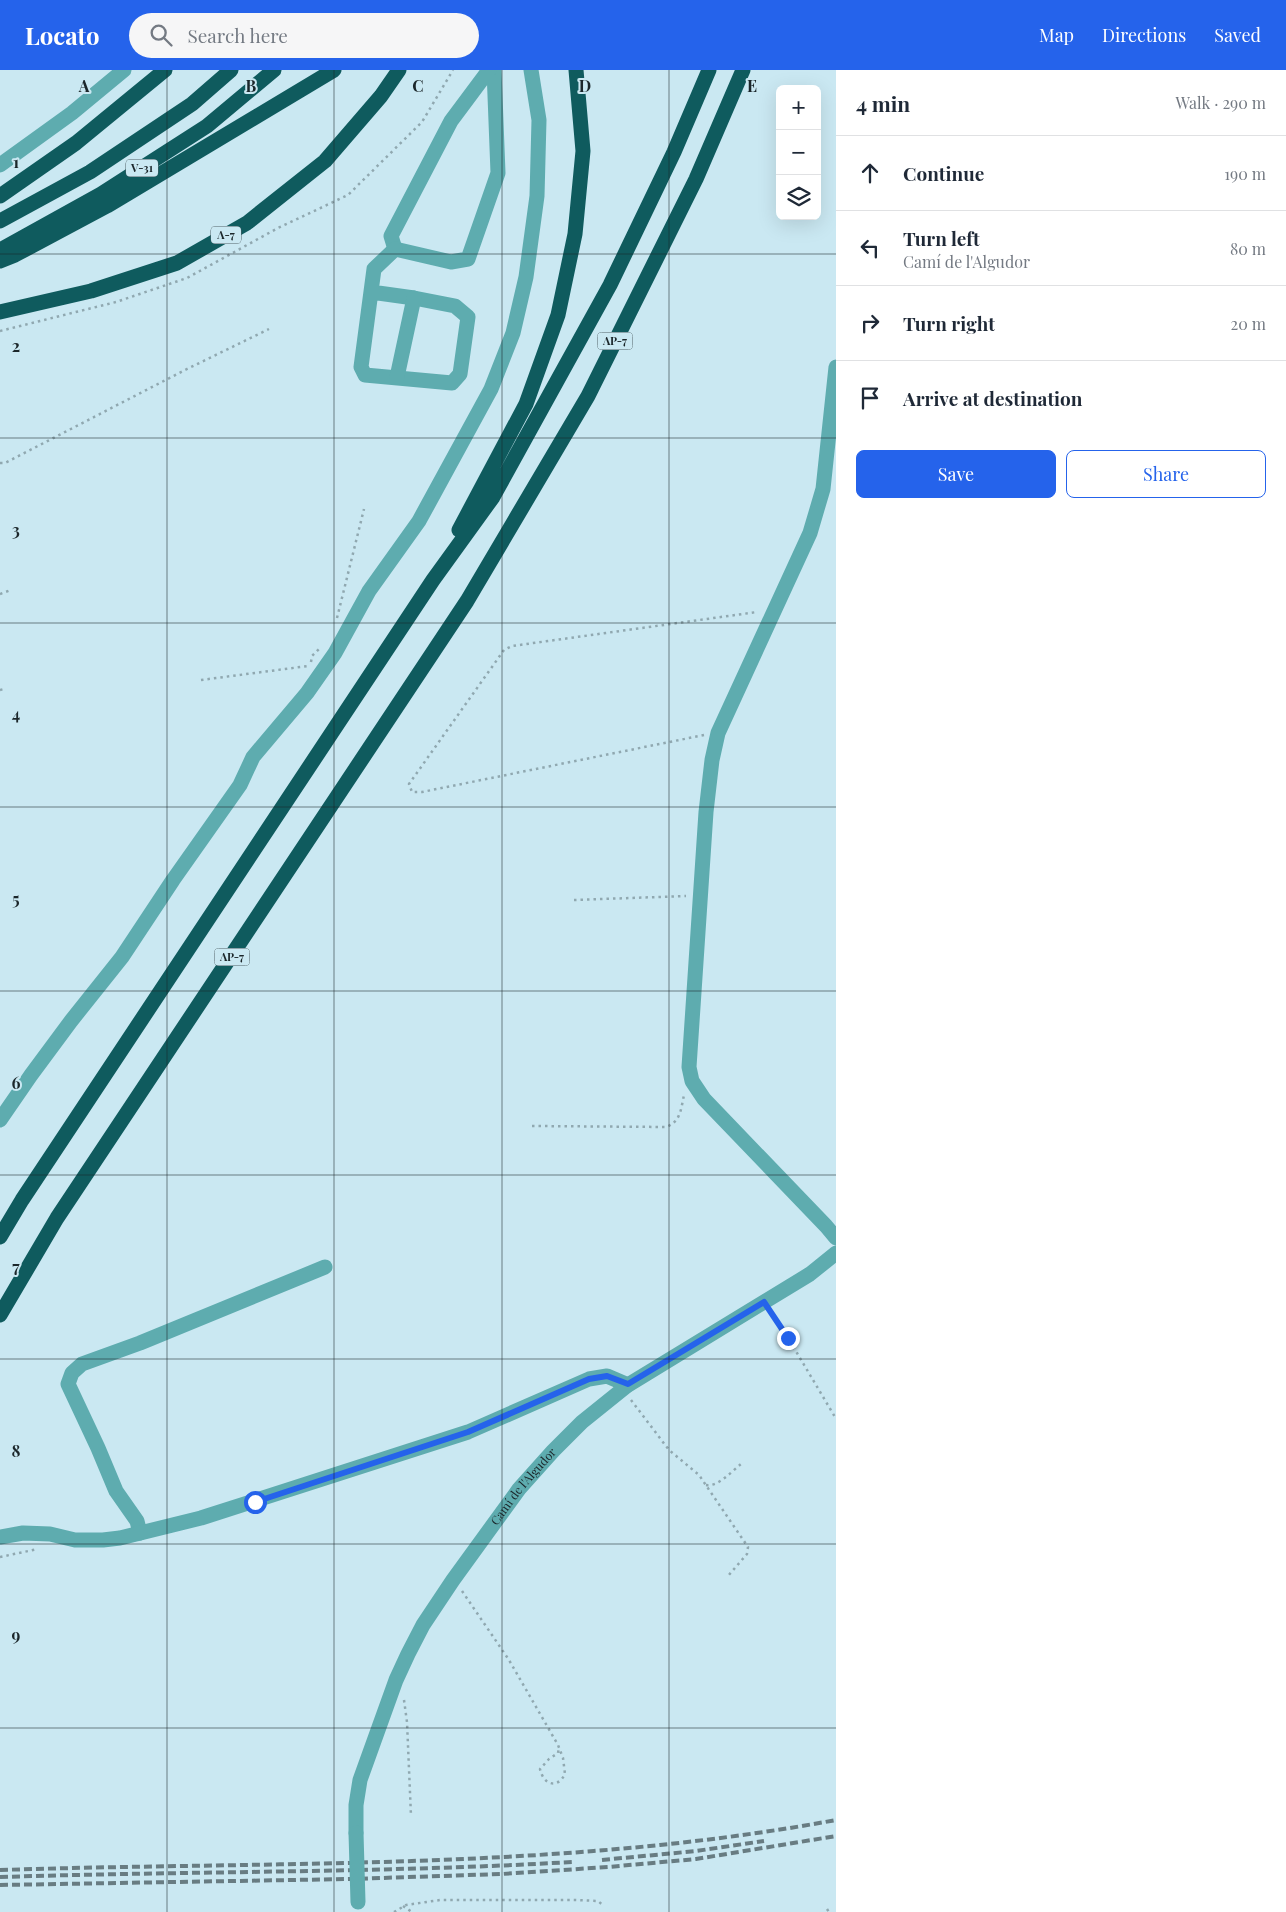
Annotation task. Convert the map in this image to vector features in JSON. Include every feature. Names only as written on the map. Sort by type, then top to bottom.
[{"type":"highway","points":[[0,196],[76,144],[165,70]]},
{"type":"highway","name":"V-31","points":[[0,221],[90,172],[192,104],[231,70]]},
{"type":"highway","name":"V-31","points":[[0,250],[101,194],[207,126],[274,70]]},
{"type":"highway","points":[[0,260],[15,255],[107,206],[334,70]]},
{"type":"highway","name":"A-7","points":[[0,312],[91,290],[177,263],[247,223],[325,161],[381,96],[399,70]]},
{"type":"highway","points":[[433,580],[526,404],[558,315],[575,234],[582,150],[576,70]]},
{"type":"highway","name":"AP-7","points":[[0,1237],[22,1200],[433,580],[493,497],[610,284],[674,152],[709,70]]},
{"type":"highway","name":"AP-7","points":[[0,1315],[57,1218],[467,601],[588,396],[696,179],[743,70]]},
{"type":"street","points":[[0,165],[72,112],[124,70]]},
{"type":"street","points":[[395,249],[391,236],[451,121],[489,70]]},
{"type":"street","points":[[395,249],[451,262],[468,258],[498,173],[494,70]]},
{"type":"street","points":[[0,1120],[59,1036],[122,957],[173,880],[240,785],[254,757],[307,693],[315,670],[335,653],[370,591],[418,521],[491,389],[513,333],[526,276],[537,196],[539,120],[531,70]]},
{"type":"street","points":[[371,292],[455,306],[468,318],[460,374],[452,383],[397,377],[365,376],[361,366],[374,269],[395,249]]},
{"type":"street","points":[[397,377],[414,298]]},
{"type":"street","points":[[836,367],[823,489],[810,533],[718,733],[706,812],[689,1052],[692,1081],[704,1099],[836,1238]]},
{"type":"street","name":"Camí de l'Algudor","points":[[358,1907],[356,1805],[360,1780],[396,1680],[423,1625],[492,1525],[525,1482],[553,1451],[582,1422],[626,1386],[810,1274],[836,1253]]},
{"type":"street","points":[[140,1533],[137,1521],[116,1491],[68,1384],[72,1373],[82,1364],[140,1344],[324,1267]]},
{"type":"street","points":[[0,1537],[23,1533],[50,1534],[75,1540],[103,1540],[140,1533],[255,1502],[468,1432],[589,1379],[607,1376],[626,1386]]},
{"type":"path","points":[[0,464],[268,329]]},
{"type":"path","points":[[335,625],[364,509]]},
{"type":"path","points":[[0,594],[11,590]]},
{"type":"path","points":[[718,733],[422,792],[412,792],[409,784],[504,650],[512,646],[775,610]]},
{"type":"path","points":[[201,680],[315,670],[312,656],[322,645]]},
{"type":"path","points":[[574,900],[700,895]]},
{"type":"path","points":[[532,1126],[666,1127],[671,1125],[679,1116],[690,1072]]},
{"type":"path","points":[[764,1302],[835,1416]]},
{"type":"path","points":[[626,1386],[657,1436],[670,1450],[690,1465],[706,1485],[748,1547],[748,1554],[728,1576]]},
{"type":"path","points":[[706,1485],[711,1486],[741,1464]]},
{"type":"path","points":[[453,1580],[462,1590],[509,1660],[559,1747],[565,1774],[559,1782],[548,1783],[541,1775],[540,1768],[549,1759],[558,1754],[559,1747]]},
{"type":"path","points":[[396,1680],[403,1697],[408,1722],[411,1816]]},
{"type":"path","points":[[394,1912],[403,1906],[440,1900],[575,1900],[598,1901],[604,1906]]},
{"type":"path","points":[[403,1906],[412,1912]]},
{"type":"railway","points":[[0,1870],[314,1864],[524,1856],[628,1848],[732,1836],[836,1820]]},
{"type":"railway","points":[[0,1885],[350,1879],[502,1874],[696,1859],[836,1836]]},
{"type":"railway","points":[[602,1860],[696,1851],[764,1841]]},
{"type":"railway","points":[[0,1877],[358,1870],[572,1862]]},
{"type":"route","points":[[255,1502],[468,1432],[589,1379],[607,1376],[628,1384],[764,1302],[788,1338]]}]
